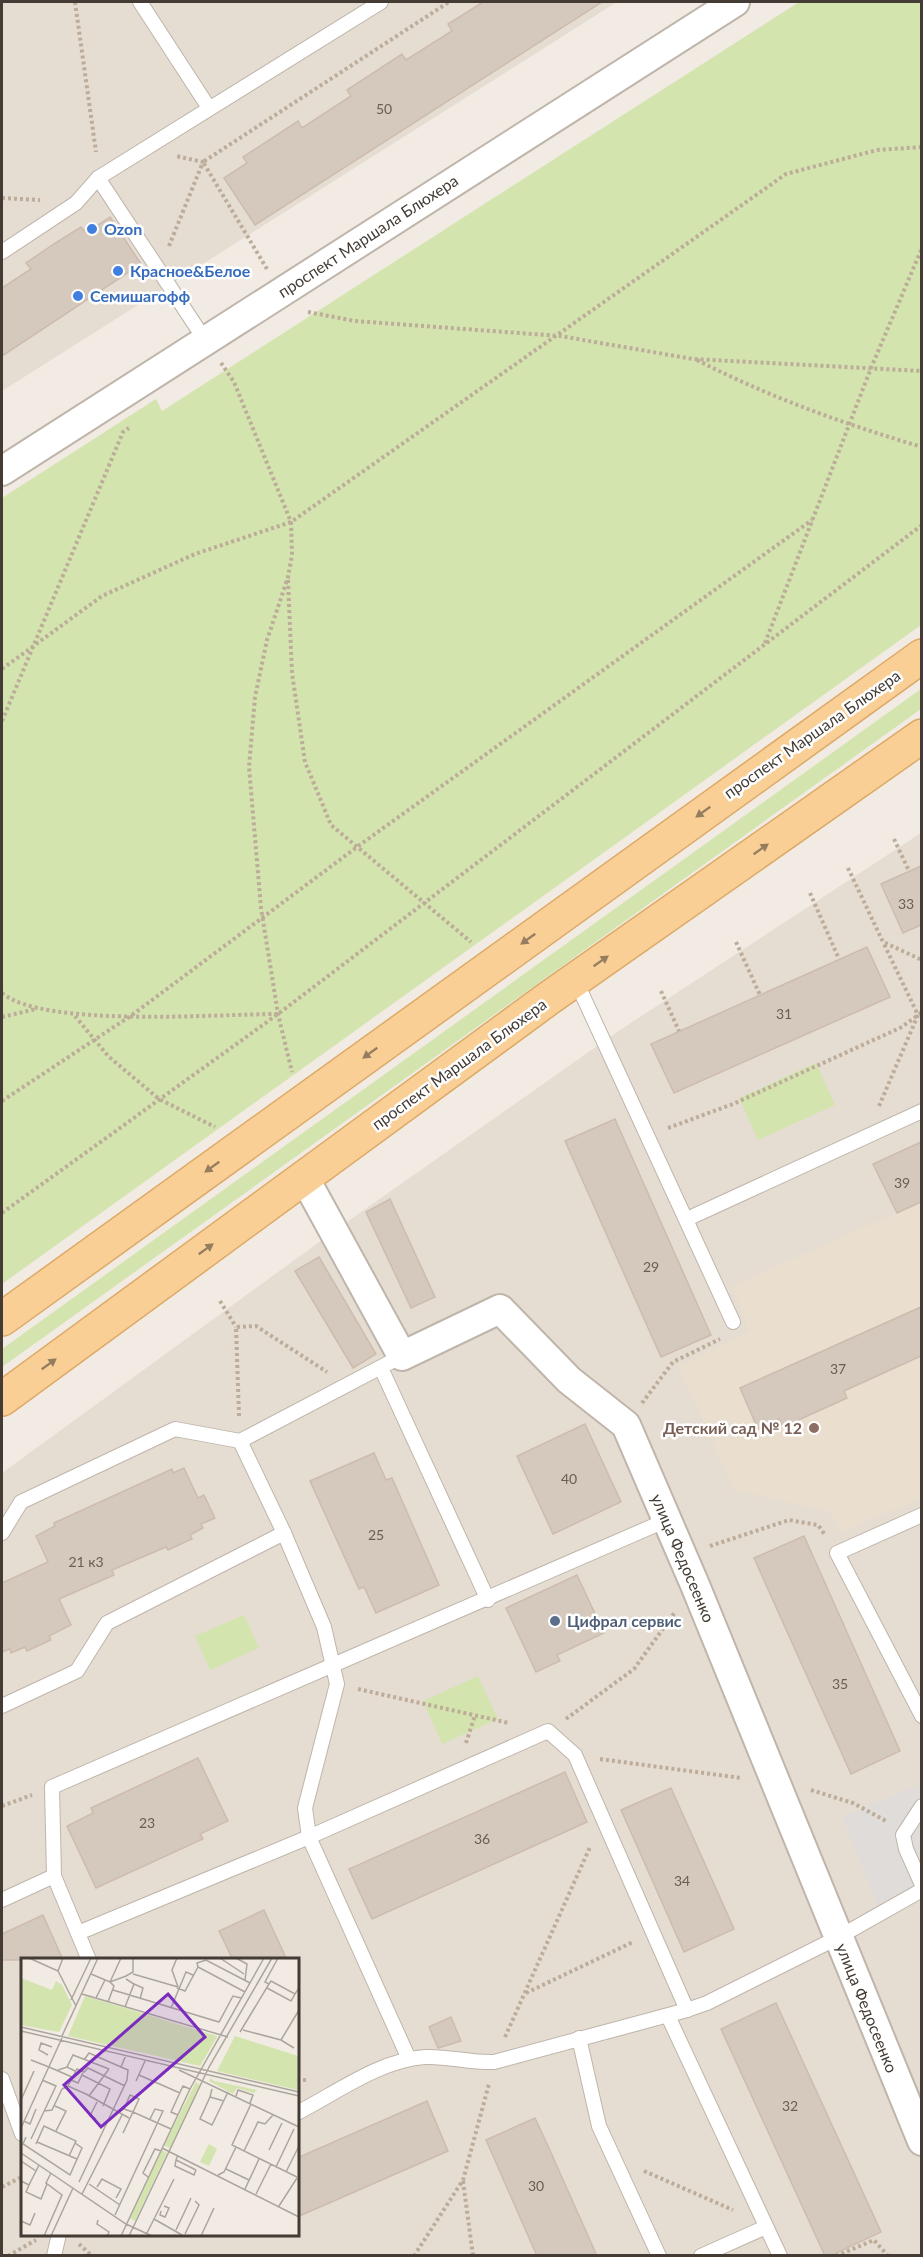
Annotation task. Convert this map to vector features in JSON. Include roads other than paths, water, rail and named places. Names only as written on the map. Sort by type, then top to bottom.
[{"type":"main road","name":"проспект Маршала Блюхера","points":[[2,1318],[921,656]]},
{"type":"main road","name":"проспект Маршала Блюхера","points":[[2,1399],[575,979],[921,736]]},
{"type":"street","name":"проспект Маршала Блюхера","points":[[2,471],[213,351],[735,2]]},
{"type":"street","points":[[304,1177],[391,1362]]},
{"type":"street","name":"улица Федосеенко","points":[[391,1362],[500,1309],[569,1380],[626,1425],[695,1585],[921,2141]]},
{"type":"lane","points":[[140,2],[209,108]]},
{"type":"lane","points":[[2,252],[76,203],[98,178],[381,2]]},
{"type":"lane","points":[[98,178],[213,351]]},
{"type":"lane","points":[[575,979],[733,1322]]},
{"type":"lane","points":[[687,1218],[921,1111]]},
{"type":"lane","points":[[2,1533],[21,1502],[175,1429],[240,1441],[391,1362],[488,1600]]},
{"type":"lane","points":[[240,1441],[284,1533],[324,1627],[337,1684],[304,1808],[309,1837],[409,2059]]},
{"type":"lane","points":[[921,1515],[837,1553],[921,1716]]},
{"type":"lane","points":[[87,1958],[54,1876],[52,1788],[332,1664],[488,1600],[667,1520]]},
{"type":"lane","points":[[2,1706],[77,1671],[106,1623],[284,1533]]},
{"type":"lane","points":[[78,1933],[309,1837],[548,1731],[575,1755],[687,2010]]},
{"type":"lane","points":[[921,1806],[903,1835],[906,1849],[921,1885]]},
{"type":"lane","points":[[2,1900],[54,1876]]},
{"type":"lane","points":[[298,2112],[352,2084],[409,2059],[427,2057],[476,2063],[494,2062],[668,2016],[707,2003],[837,1938],[921,1890]]},
{"type":"lane","points":[[668,2016],[780,2256]]},
{"type":"lane","points":[[579,2038],[599,2126],[659,2256]]},
{"type":"lane","points":[[2,2079],[19,2116]]},
{"type":"lane","points":[[701,2256],[766,2227]]},
{"type":"lane","points":[[54,2256],[59,2236]]},
{"type":"place","name":"Ozon","points":[[92,229]]},
{"type":"place","name":"Красное&Белое","points":[[118,271]]},
{"type":"place","name":"Семишагофф","points":[[78,296]]},
{"type":"place","name":"Детский сад № 12","points":[[814,1428]]},
{"type":"place","name":"Цифрал сервис","points":[[555,1621]]}]
